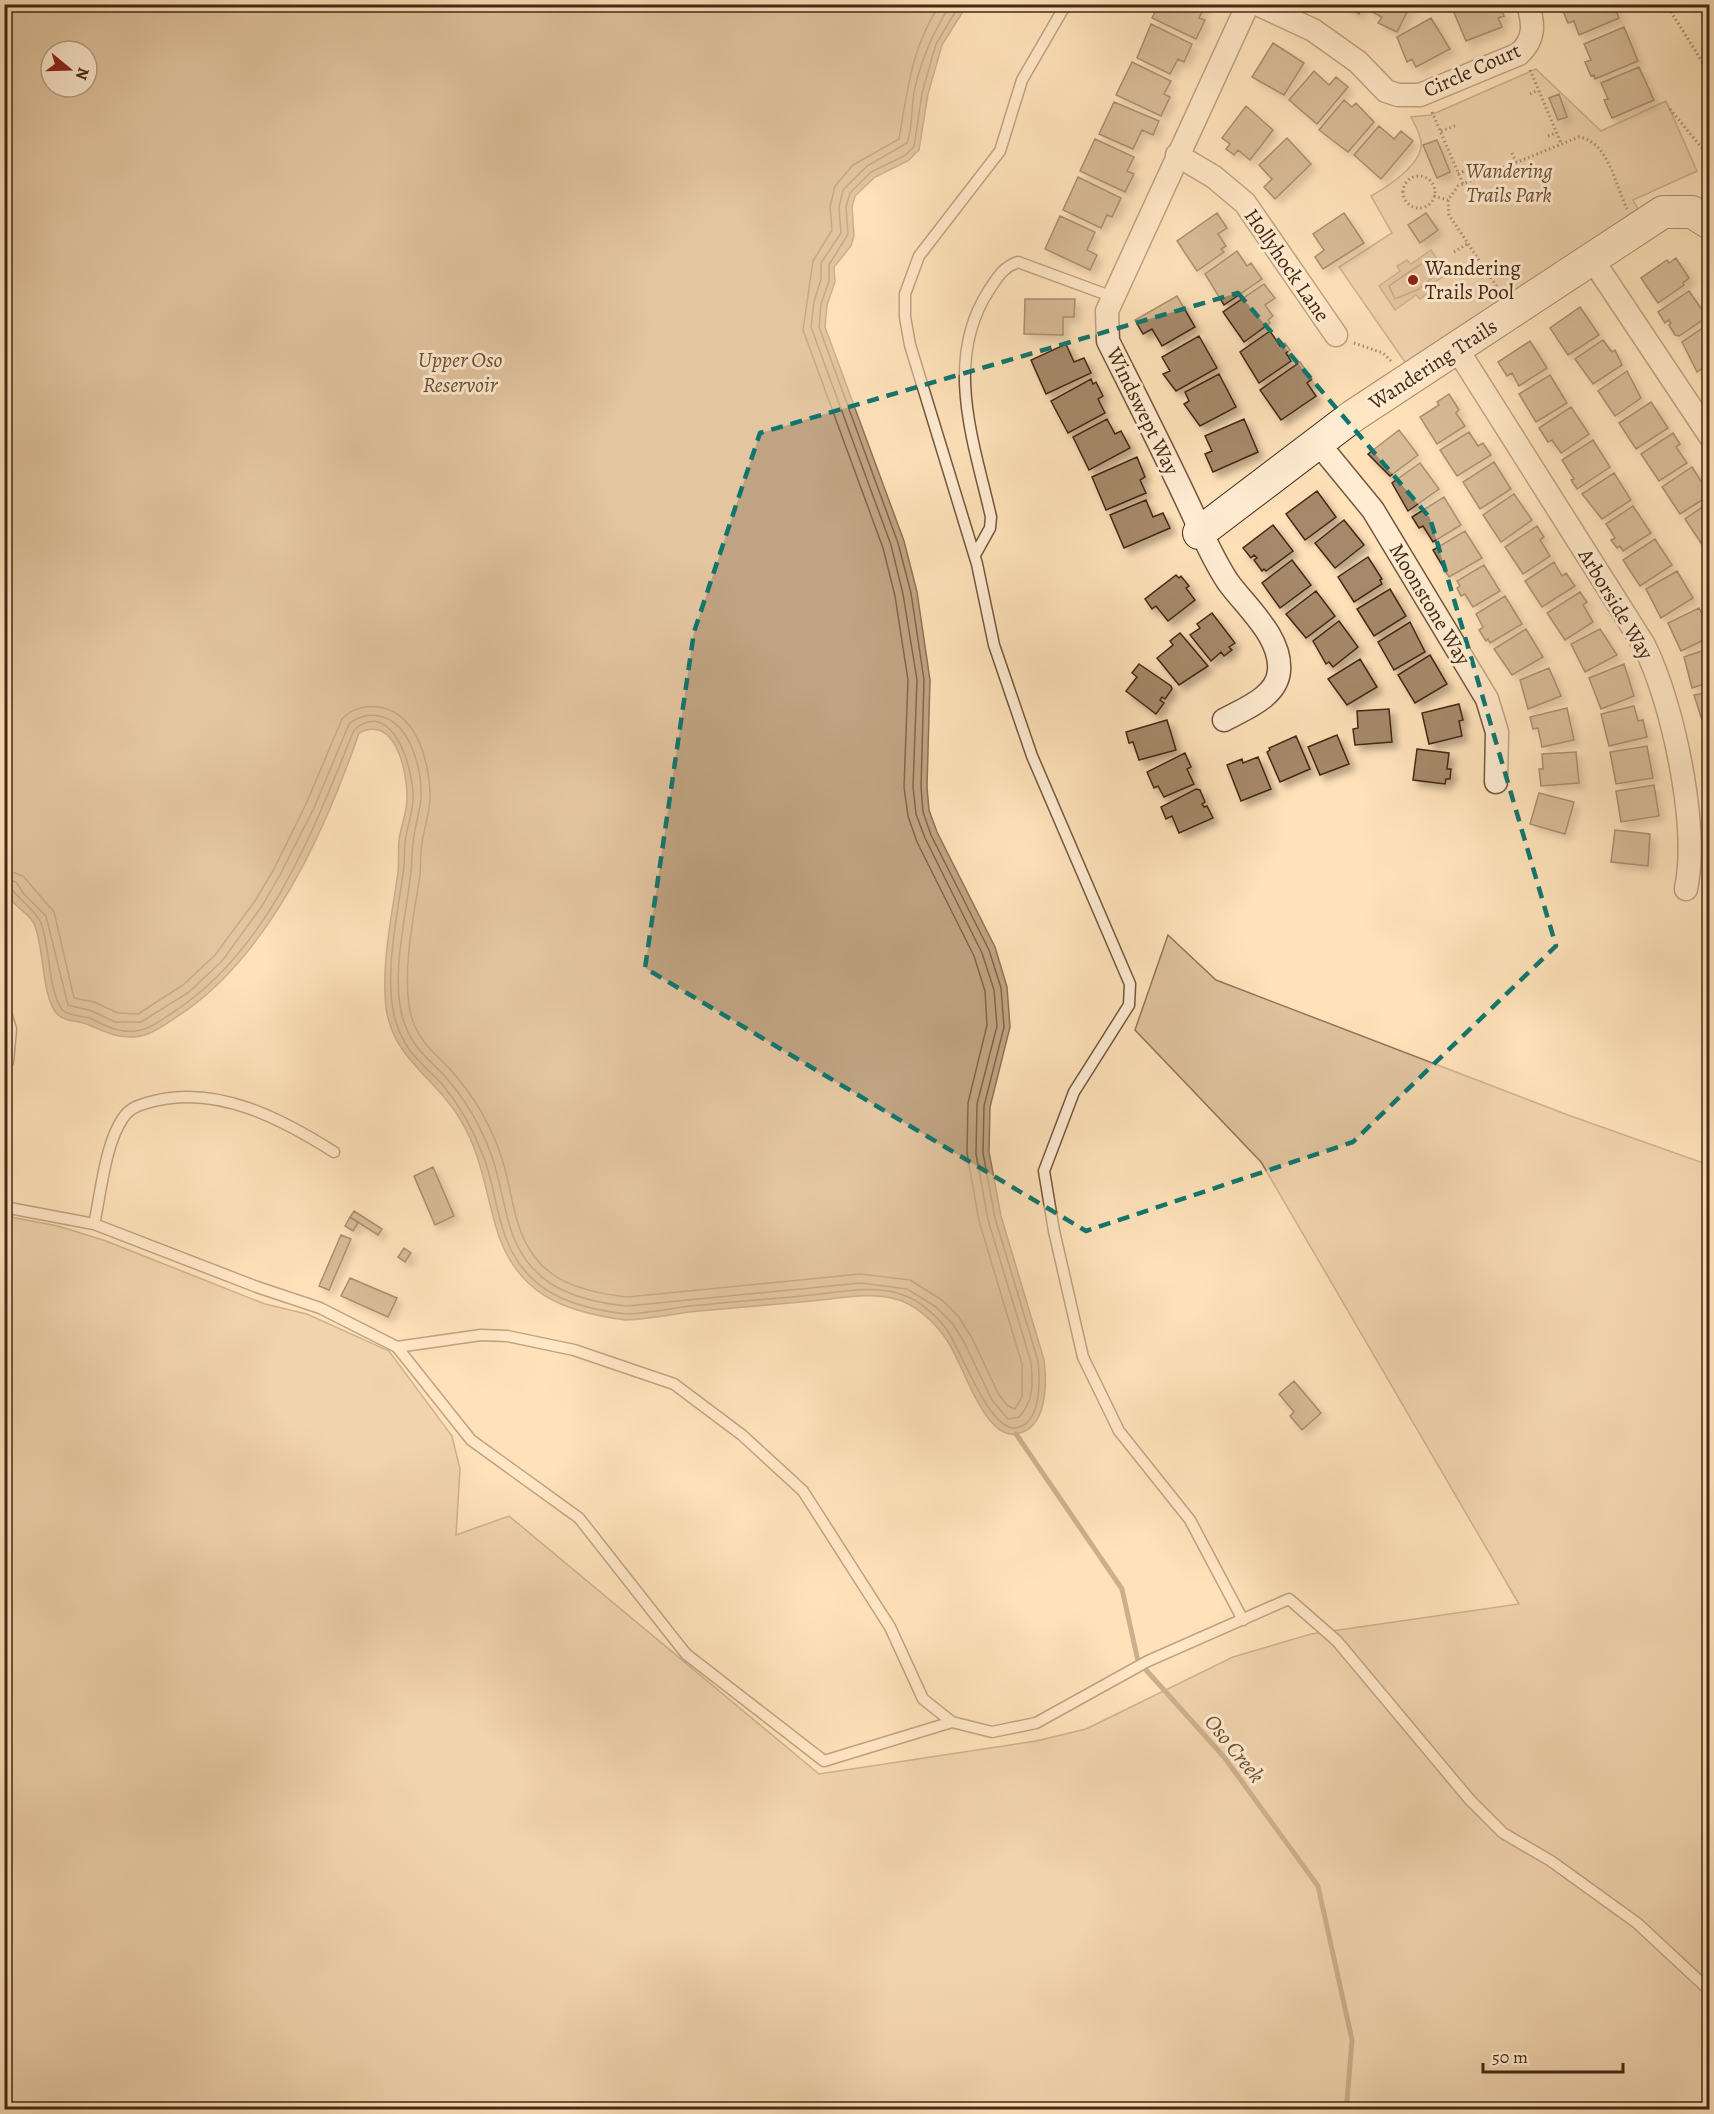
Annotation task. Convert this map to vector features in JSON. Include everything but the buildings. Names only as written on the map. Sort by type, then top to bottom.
[{"type":"street","name":"Windswept Way","points":[[1224,720],[1272,690],[1280,672],[1278,655],[1264,628],[1228,581],[1199,533],[1186,499],[1108,341],[1107,311],[1248,4]]},
{"type":"street","name":"Circle Court","points":[[1257,4],[1313,30],[1358,62],[1386,91],[1398,95],[1425,93],[1523,51],[1530,43],[1533,27],[1528,4]]},
{"type":"street","name":"Hollyhock Lane","points":[[1177,155],[1214,177],[1245,203],[1336,335]]},
{"type":"street","name":"Wandering Trails","points":[[1199,533],[1353,416],[1663,212],[1692,212],[1710,223]]},
{"type":"street","points":[[1592,259],[1710,436]]},
{"type":"street","name":"Arborside Way","points":[[1456,349],[1644,645],[1658,674],[1668,706],[1686,804],[1690,866],[1686,889]]},
{"type":"street","name":"Moonstone Way","points":[[1318,443],[1373,510],[1487,699],[1497,732],[1496,782]]},
{"type":"lane","points":[[1066,4],[1022,80],[1000,151],[919,255],[905,294],[905,317],[910,345],[975,555],[994,645],[1032,756],[1130,984],[1129,1005],[1074,1092],[1044,1171],[1054,1231],[1083,1357],[1119,1431],[1190,1520],[1243,1620]]},
{"type":"lane","points":[[975,555],[990,528],[991,517],[966,408],[963,374],[966,342],[984,298],[999,274],[1018,262],[1113,297]]},
{"type":"lane","points":[[4,1007],[11,1029],[8,1062]]},
{"type":"lane","points":[[94,1224],[115,1134],[122,1119],[130,1110],[141,1104],[176,1097],[246,1107],[274,1118],[334,1152]]},
{"type":"lane","points":[[4,1207],[94,1224],[257,1287],[320,1308],[397,1347],[471,1440],[579,1518],[686,1654],[824,1761],[952,1722]]},
{"type":"lane","points":[[397,1347],[482,1335],[507,1336],[574,1350],[674,1384],[742,1435],[803,1491],[890,1627],[923,1699],[952,1722],[992,1732],[1036,1723],[1148,1661],[1289,1599],[1337,1641],[1470,1800],[1503,1833],[1551,1861],[1638,1923],[1710,1991]]},
{"type":"path","points":[[1666,4],[1710,74]]},
{"type":"path","points":[[1523,51],[1561,143]]},
{"type":"path","points":[[1530,94],[1538,90]]},
{"type":"path","points":[[1425,93],[1463,184]]},
{"type":"path","points":[[1670,109],[1710,158]]},
{"type":"path","points":[[1441,131],[1457,125]]},
{"type":"path","points":[[1548,136],[1556,133]]},
{"type":"path","points":[[1513,311],[1449,216],[1448,200],[1455,189],[1579,137],[1599,147],[1638,228]]},
{"type":"path","points":[[1512,153],[1516,162]]},
{"type":"path","points":[[1458,174],[1475,166]]},
{"type":"path","points":[[1412,177],[1427,178],[1434,186],[1434,196],[1424,207],[1413,206],[1404,195],[1405,185],[1412,177]]},
{"type":"path","points":[[1434,196],[1448,200]]},
{"type":"path","points":[[1454,252],[1467,244]]},
{"type":"highlighted area","points":[[1238,293],[1430,518],[1556,946],[1353,1142],[1086,1231],[645,968],[694,632],[760,433]]},
{"type":"green space","name":"Wandering Trails Park","points":[[1536,69],[1601,131],[1666,101],[1697,171],[1633,200],[1638,209],[1407,365],[1339,267],[1392,233],[1371,196],[1403,174],[1416,159],[1420,151],[1421,140],[1411,117],[1431,115]]},
{"type":"green space","points":[[1168,935],[1216,980],[1568,1115],[1709,1165],[1709,2109],[5,2110],[5,1216],[58,1226],[106,1241],[265,1304],[307,1314],[389,1351],[452,1436],[460,1469],[456,1535],[509,1516],[819,1774],[1036,1741],[1086,1729],[1233,1657],[1311,1634],[1519,1604],[1261,1162],[1135,1030]]},
{"type":"water","name":"Upper Oso Reservoir","points":[[5,4],[967,5],[942,45],[928,94],[919,150],[908,161],[875,177],[855,196],[852,207],[854,236],[851,246],[834,267],[835,282],[827,305],[825,327],[904,541],[917,592],[930,680],[927,787],[929,810],[937,832],[995,947],[1007,987],[1010,1027],[990,1107],[989,1152],[1001,1216],[1044,1360],[1043,1403],[1040,1414],[1027,1430],[1016,1434],[1005,1433],[995,1425],[985,1414],[942,1333],[917,1309],[902,1301],[880,1296],[846,1297],[626,1320],[581,1311],[562,1304],[544,1295],[515,1268],[504,1250],[478,1158],[467,1132],[450,1105],[406,1055],[390,1026],[385,991],[386,957],[398,872],[399,840],[407,795],[401,760],[390,738],[382,731],[371,729],[359,733],[329,811],[310,851],[289,891],[265,928],[238,963],[208,993],[175,1018],[150,1033],[134,1037],[117,1036],[87,1024],[65,1019],[57,1014],[48,997],[35,926],[5,888]]},
{"type":"water","name":"Wandering Trails Pool","points":[[1431,250],[1447,274],[1426,288],[1428,293],[1420,299],[1416,295],[1395,310],[1379,286],[1400,271],[1397,266],[1407,260],[1411,264]]},
{"type":"waterway","name":"Oso Creek","points":[[1016,1434],[1122,1589],[1138,1661],[1224,1757],[1318,1886],[1352,2040],[1347,2101],[1339,2110]]},
{"type":"place","name":"Wandering Trails Pool","points":[[1413,280]]}]
